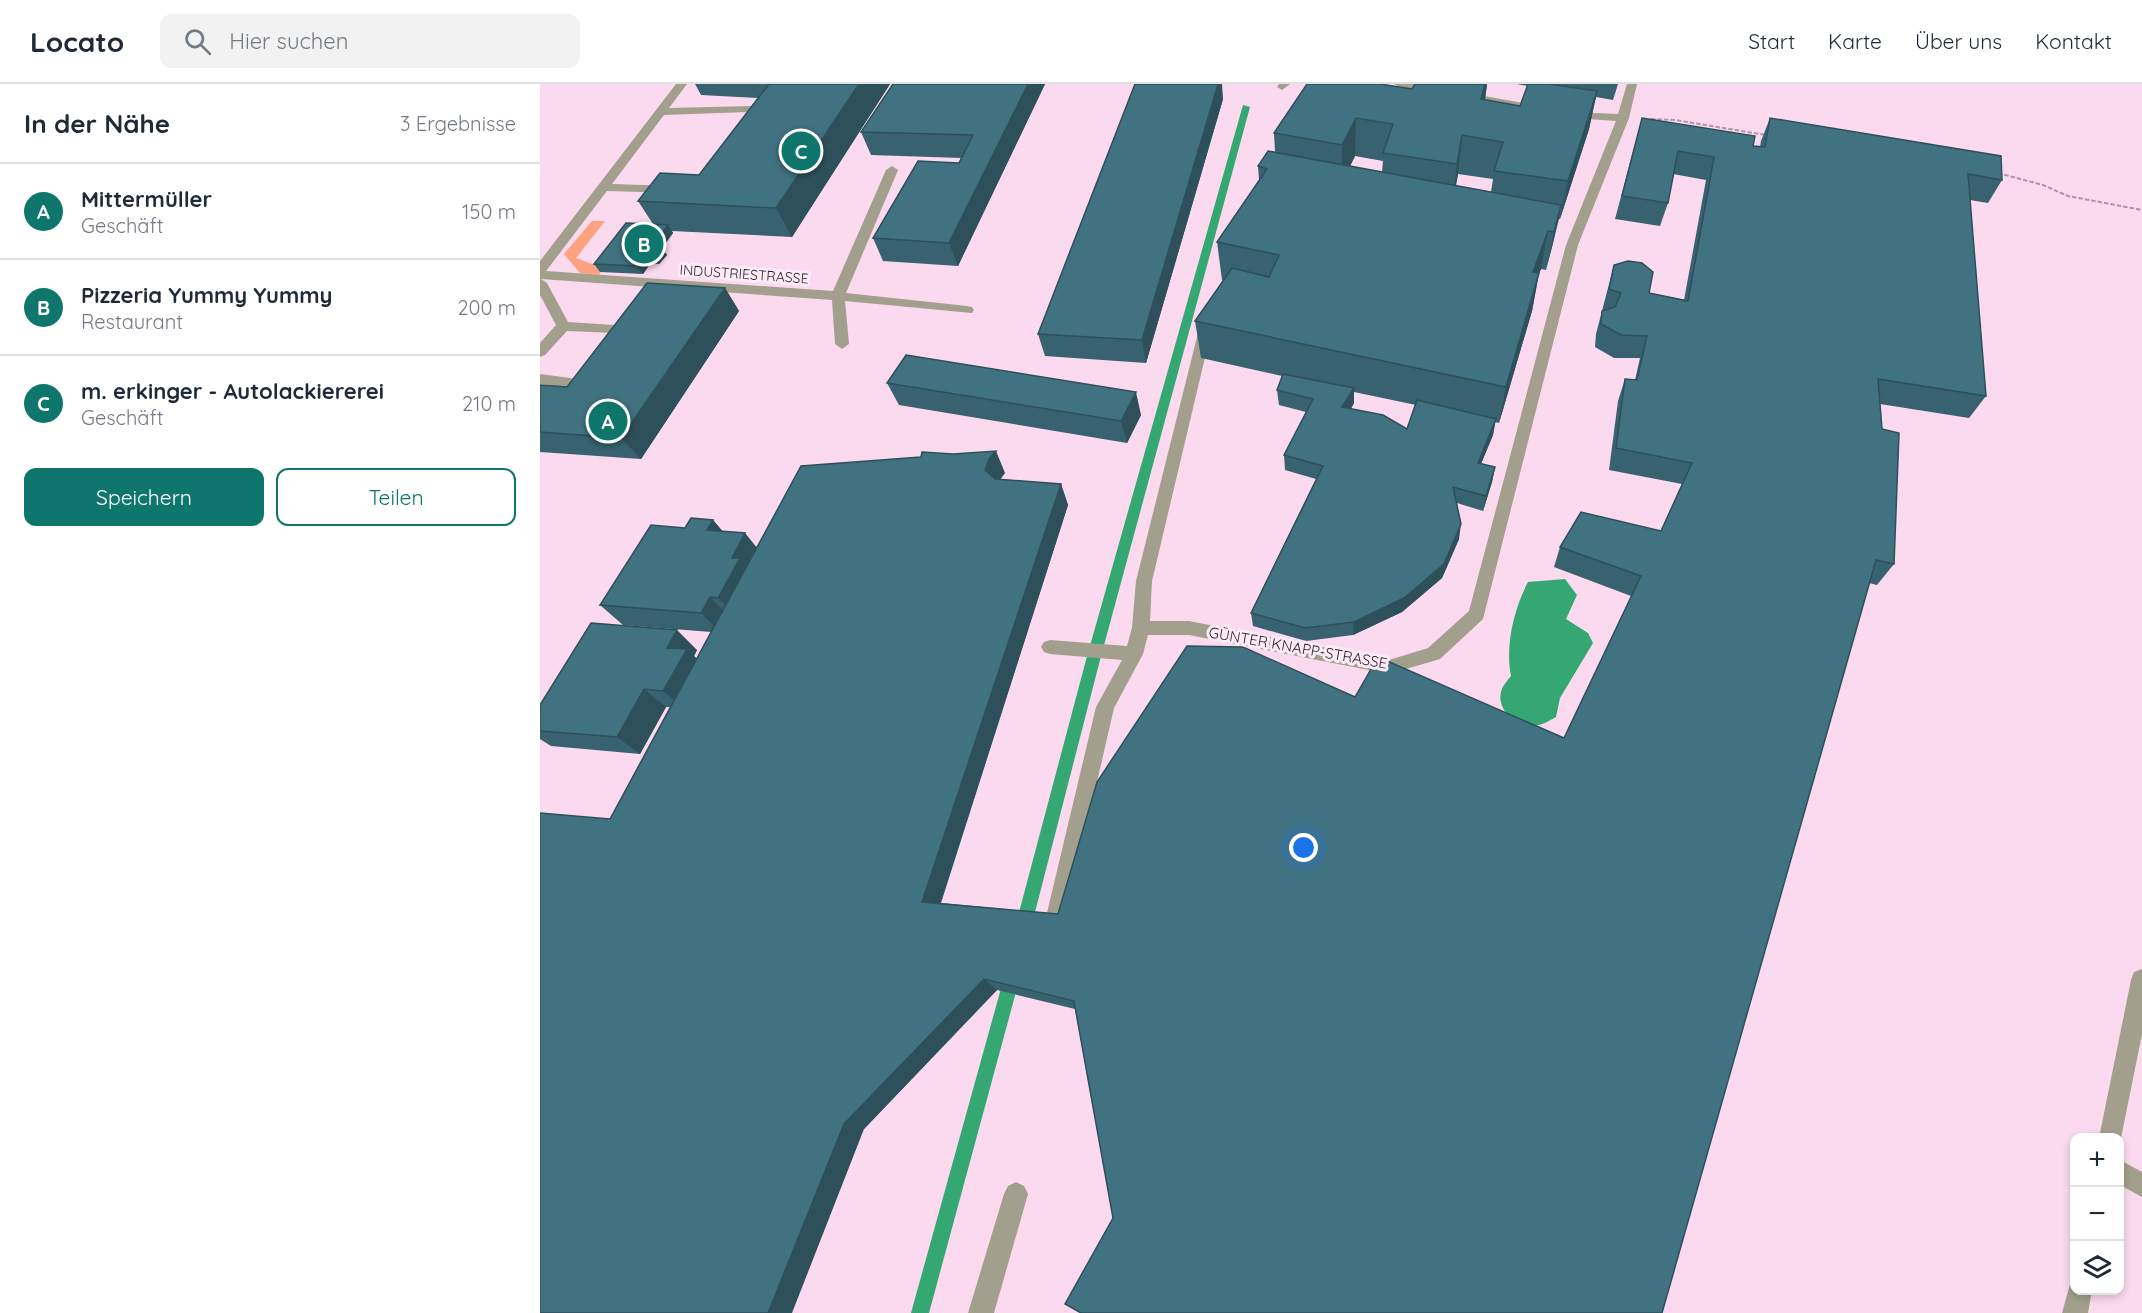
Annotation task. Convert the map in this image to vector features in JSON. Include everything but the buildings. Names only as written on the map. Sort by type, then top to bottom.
[{"type":"street","points":[[540,270],[682,84]]},
{"type":"street","points":[[1399,84],[1574,115],[1623,118]]},
{"type":"street","name":"GÜNTER KNAPP-STRASSE","points":[[1141,628],[1190,628],[1389,667],[1434,654],[1477,614],[1572,245],[1623,118],[1632,84]]},
{"type":"street","points":[[660,112],[751,109],[761,118],[748,136]]},
{"type":"street","points":[[842,344],[838,296],[892,170]]},
{"type":"street","points":[[603,187],[684,191]]},
{"type":"street","name":"INDUSTRIESTRASSE","points":[[540,275],[838,296],[967,310]]},
{"type":"street","points":[[540,283],[562,326]]},
{"type":"street","points":[[1056,917],[1105,707],[1134,654],[1141,628],[1144,581],[1208,317]]},
{"type":"street","points":[[562,326],[614,329]]},
{"type":"street","points":[[540,352],[562,326]]},
{"type":"street","points":[[540,379],[578,384]]},
{"type":"street","points":[[1050,647],[1134,654]]},
{"type":"street","points":[[2111,1133],[2142,980]]},
{"type":"street","points":[[2124,1174],[2142,1185]]},
{"type":"street","points":[[981,1313],[1016,1194]]},
{"type":"street","points":[[2075,1313],[2079,1295]]},
{"type":"path","points":[[1623,118],[1675,120],[1769,135]]},
{"type":"path","points":[[1993,173],[2043,185],[2068,196],[2142,210]]},
{"type":"shaded area","points":[[592,221],[605,221],[576,258],[603,268],[599,275],[580,273],[564,254]]},
{"type":"shaded area","points":[[1565,579],[1577,595],[1566,619],[1588,633],[1593,643],[1560,698],[1556,717],[1540,725],[1523,725],[1508,715],[1500,698],[1511,676],[1509,652],[1515,615],[1528,582]]},
{"type":"waterway","points":[[1025,920],[1093,660],[1246,107]]},
{"type":"waterway","points":[[920,1313],[1008,992]]},
{"type":"place","name":"m. erkinger - Autolackiererei","points":[[801,151]]},
{"type":"place","name":"Pizzeria Yummy Yummy","points":[[644,244]]},
{"type":"place","name":"Mittermüller","points":[[608,421]]}]
